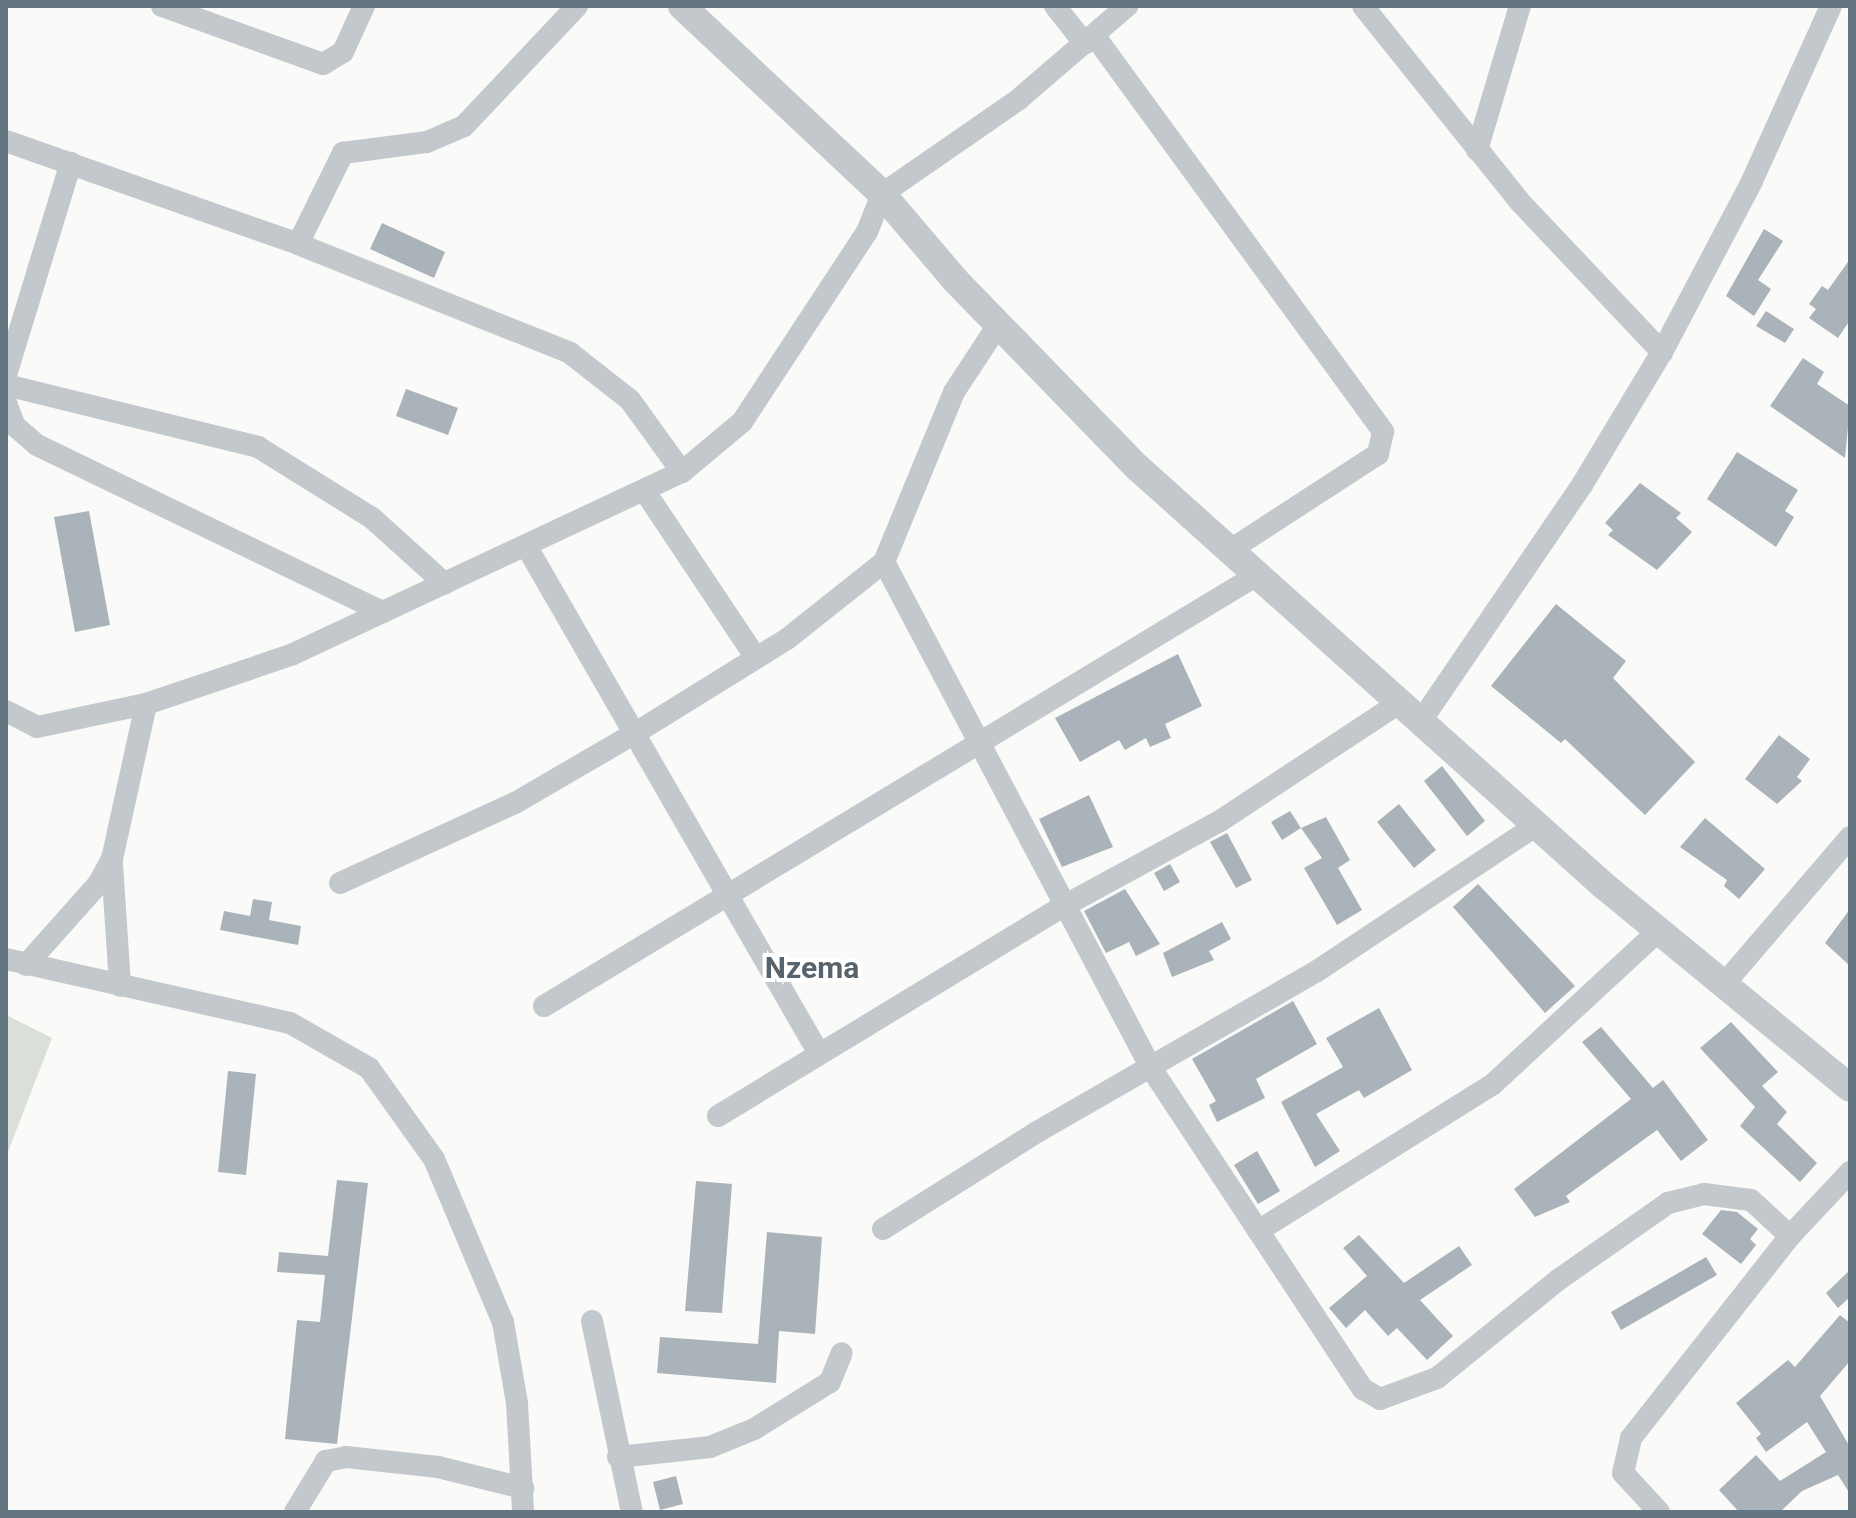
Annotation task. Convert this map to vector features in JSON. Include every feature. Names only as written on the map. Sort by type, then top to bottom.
[{"type":"street","points":[[162,6],[323,64],[343,52],[364,6]]},
{"type":"street","points":[[298,244],[343,153],[427,142],[464,126],[577,6]]},
{"type":"street","points":[[682,6],[882,194],[998,325],[1137,467],[1657,932],[1725,983],[1850,1088]]},
{"type":"street","points":[[1055,6],[1090,39],[1383,432],[1378,454],[1230,550]]},
{"type":"street","points":[[6,711],[37,727],[146,704],[291,655],[528,549],[646,493],[682,472],[742,422],[867,232],[882,194],[1019,99],[1127,6]]},
{"type":"street","points":[[1363,6],[1477,150],[1662,352]]},
{"type":"street","points":[[1477,150],[1520,6]]},
{"type":"street","points":[[1421,721],[1582,485],[1662,352],[1752,181],[1831,6]]},
{"type":"street","points":[[6,141],[298,244],[472,310],[589,364],[630,400],[682,472]]},
{"type":"street","points":[[6,375],[71,163]]},
{"type":"street","points":[[340,883],[515,803],[637,732],[756,658],[884,562],[954,392],[998,325]]},
{"type":"street","points":[[6,385],[258,447],[372,518],[445,584]]},
{"type":"street","points":[[6,403],[15,426],[37,445],[383,612]]},
{"type":"street","points":[[646,493],[756,658]]},
{"type":"street","points":[[528,549],[730,892],[818,1052]]},
{"type":"street","points":[[884,562],[1062,907],[1151,1068],[1350,1376],[1380,1399],[1437,1378],[1558,1280],[1668,1203],[1704,1194],[1751,1200],[1790,1236]]},
{"type":"street","points":[[544,1006],[1257,575]]},
{"type":"street","points":[[718,1116],[818,1052],[1062,907],[1220,821],[1399,703]]},
{"type":"street","points":[[120,986],[112,859],[146,704]]},
{"type":"street","points":[[883,1229],[1317,971],[1537,825]]},
{"type":"street","points":[[1725,983],[1850,837]]},
{"type":"street","points":[[16,962],[99,883],[112,859]]},
{"type":"street","points":[[1258,1231],[1492,1085],[1657,932]]},
{"type":"street","points":[[16,962],[290,1023],[369,1068],[434,1159],[503,1322],[523,1488],[523,1512]]},
{"type":"street","points":[[1659,1512],[1632,1490],[1623,1473],[1623,1453],[1790,1236],[1850,1172]]},
{"type":"street","points":[[592,1321],[618,1457],[632,1512]]},
{"type":"street","points":[[618,1457],[710,1447],[754,1429],[830,1382],[842,1353]]},
{"type":"street","points":[[295,1512],[326,1461],[346,1457],[438,1467],[523,1488]]},
{"type":"shaded area","points":[[6,1015],[52,1038],[6,1157]]},
{"type":"building","points":[[382,223],[445,252],[434,278],[370,249]]},
{"type":"building","points":[[1764,229],[1783,241],[1758,280],[1771,289],[1754,316],[1726,296]]},
{"type":"building","points":[[1850,259],[1850,320],[1838,338],[1809,318],[1816,309],[1809,304],[1822,286],[1828,290]]},
{"type":"building","points":[[1766,311],[1794,329],[1785,343],[1756,326]]},
{"type":"building","points":[[1803,358],[1824,372],[1817,384],[1850,406],[1845,458],[1770,406]]},
{"type":"building","points":[[406,389],[458,408],[448,435],[396,416]]},
{"type":"building","points":[[1737,452],[1798,490],[1785,511],[1794,517],[1776,547],[1707,499]]},
{"type":"building","points":[[1640,483],[1681,513],[1676,518],[1692,532],[1657,570],[1608,535],[1613,530],[1605,523]]},
{"type":"building","points":[[89,511],[110,625],[75,632],[54,517]]},
{"type":"building","points":[[1556,604],[1626,661],[1613,678],[1695,762],[1645,815],[1565,739],[1561,743],[1491,686]]},
{"type":"building","points":[[1178,654],[1202,706],[1165,724],[1171,738],[1150,747],[1146,738],[1125,750],[1119,740],[1080,762],[1055,718]]},
{"type":"building","points":[[1779,735],[1810,759],[1797,777],[1802,781],[1777,804],[1745,779]]},
{"type":"building","points":[[1442,766],[1485,821],[1467,836],[1424,781]]},
{"type":"building","points":[[1089,795],[1113,847],[1062,867],[1039,819]]},
{"type":"building","points":[[1399,804],[1436,850],[1414,868],[1377,822]]},
{"type":"building","points":[[1290,811],[1301,828],[1282,840],[1271,822]]},
{"type":"building","points":[[1326,817],[1350,860],[1338,868],[1362,910],[1337,925],[1304,868],[1322,858],[1301,828]]},
{"type":"building","points":[[1705,818],[1765,869],[1739,899],[1724,886],[1727,880],[1680,847]]},
{"type":"building","points":[[1227,833],[1252,880],[1236,888],[1210,842]]},
{"type":"building","points":[[1170,864],[1180,882],[1164,891],[1154,873]]},
{"type":"building","points":[[1478,884],[1575,986],[1545,1013],[1453,907]]},
{"type":"building","points":[[1125,889],[1160,944],[1136,956],[1129,942],[1106,953],[1084,911]]},
{"type":"building","points":[[253,899],[272,902],[269,920],[301,926],[298,945],[220,930],[224,911],[250,916]]},
{"type":"building","points":[[1850,909],[1850,966],[1825,943]]},
{"type":"building","points":[[1222,922],[1231,939],[1209,951],[1214,960],[1172,977],[1163,953]]},
{"type":"building","points":[[1293,1001],[1317,1044],[1256,1079],[1265,1098],[1217,1122],[1209,1105],[1216,1101],[1192,1059]]},
{"type":"building","points":[[1379,1008],[1412,1070],[1364,1098],[1359,1090],[1316,1114],[1340,1151],[1315,1167],[1281,1102],[1343,1067],[1326,1038]]},
{"type":"building","points":[[1731,1022],[1778,1072],[1762,1086],[1787,1112],[1777,1124],[1817,1163],[1800,1182],[1740,1126],[1755,1107],[1700,1048]]},
{"type":"building","points":[[1601,1027],[1653,1088],[1663,1080],[1708,1140],[1681,1161],[1657,1130],[1566,1196],[1570,1202],[1535,1217],[1514,1189],[1631,1099],[1582,1042]]},
{"type":"building","points":[[228,1071],[256,1074],[246,1175],[218,1172]]},
{"type":"building","points":[[1257,1151],[1280,1191],[1258,1204],[1234,1165]]},
{"type":"building","points":[[337,1180],[368,1183],[337,1444],[285,1439],[297,1320],[320,1322],[325,1275],[277,1272],[279,1252],[328,1256]]},
{"type":"building","points":[[696,1181],[732,1184],[722,1313],[685,1311]]},
{"type":"building","points":[[1721,1210],[1737,1212],[1758,1229],[1750,1239],[1756,1245],[1741,1264],[1702,1234]]},
{"type":"building","points":[[767,1232],[822,1237],[815,1334],[779,1331],[776,1383],[657,1373],[660,1337],[758,1344]]},
{"type":"building","points":[[1359,1235],[1404,1283],[1459,1246],[1472,1265],[1420,1300],[1453,1336],[1427,1360],[1397,1328],[1388,1336],[1365,1310],[1346,1328],[1329,1308],[1367,1276],[1343,1248]]},
{"type":"building","points":[[1706,1257],[1717,1275],[1621,1330],[1611,1312]]},
{"type":"building","points":[[1850,1270],[1850,1297],[1838,1308],[1826,1293]]},
{"type":"building","points":[[1840,1315],[1850,1323],[1850,1361],[1820,1396],[1850,1447],[1850,1494],[1838,1475],[1802,1491],[1780,1512],[1739,1512],[1719,1490],[1756,1455],[1780,1481],[1826,1452],[1807,1422],[1766,1452],[1756,1438],[1761,1434],[1736,1403],[1788,1360],[1795,1367]]},
{"type":"building","points":[[676,1476],[683,1504],[660,1510],[653,1482]]},
{"type":"district","name":"Nzema","points":[[812,968]]}]
